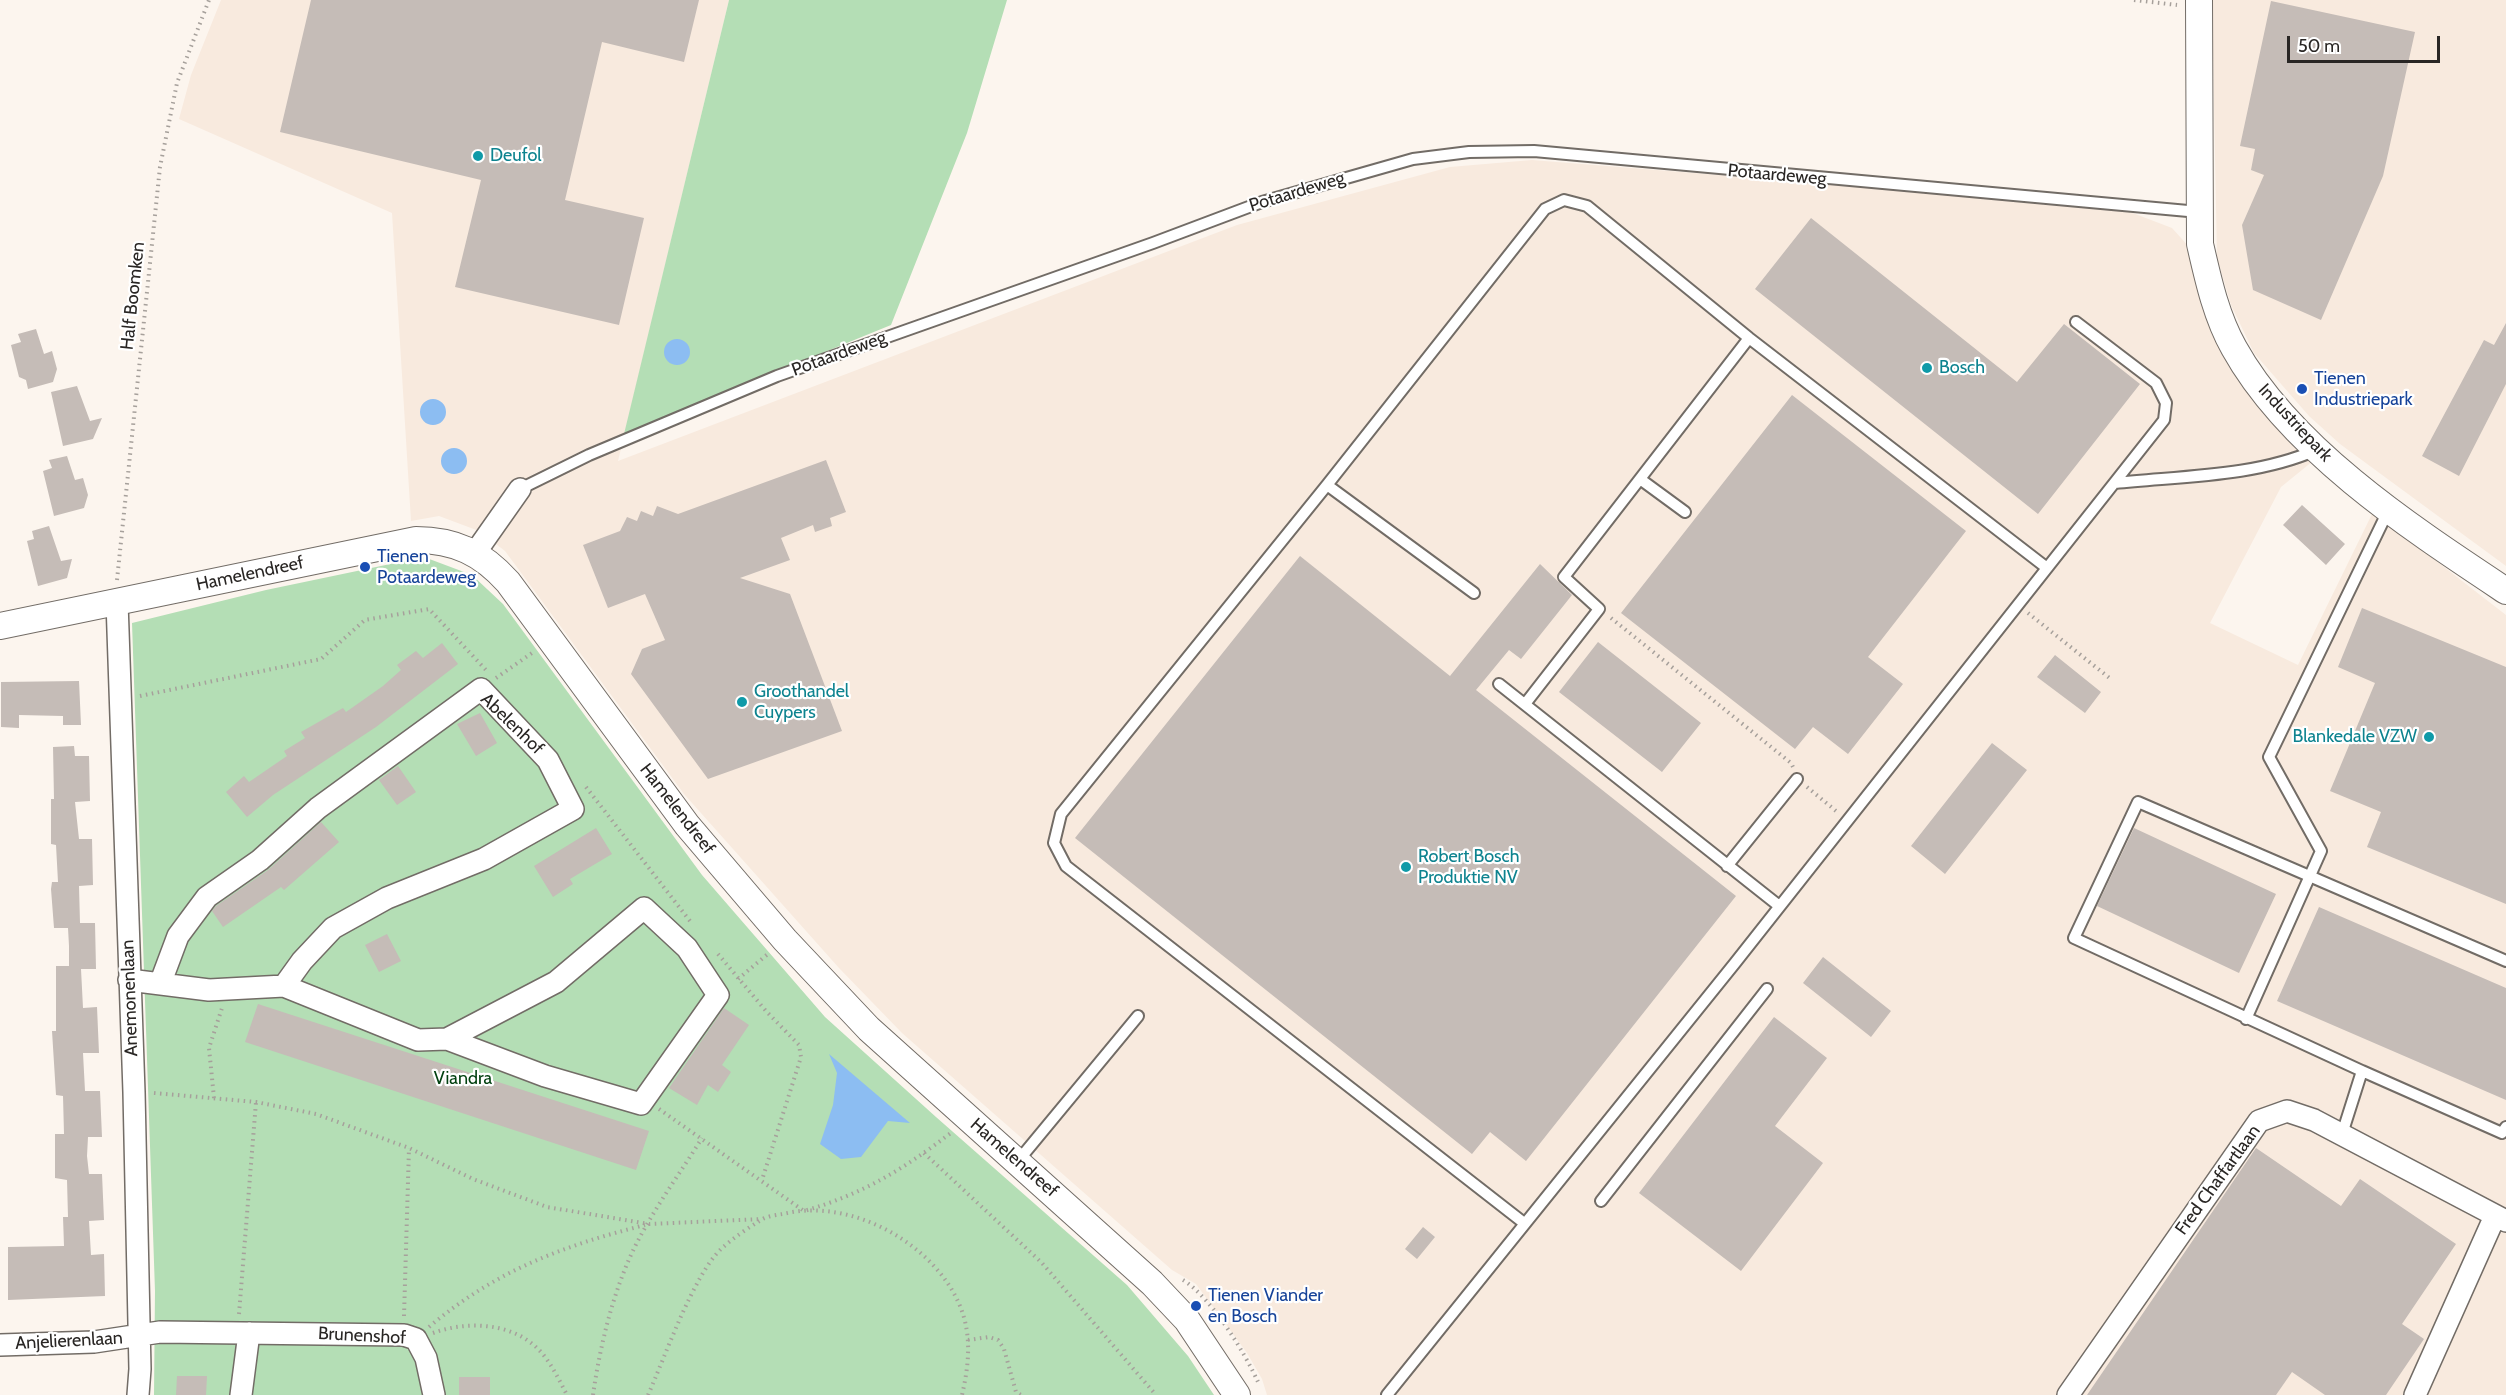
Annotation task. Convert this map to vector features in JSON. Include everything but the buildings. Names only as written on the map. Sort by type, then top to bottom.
[{"type":"street","name":"Industriepark","points":[[2198,3],[2200,244],[2209,282],[2233,347],[2276,409],[2316,450],[2390,509],[2506,591]]},
{"type":"street","name":"Potaardeweg","points":[[475,553],[520,489]]},
{"type":"street","name":"Hamelendreef","points":[[1,621],[117,602],[416,540],[451,542],[475,553],[508,582],[687,825],[785,940],[869,1029],[1152,1283],[1187,1320],[1236,1394]]},
{"type":"street","name":"Anemonenlaan","points":[[117,602],[134,1092],[138,1395]]},
{"type":"street","name":"Abelenhof","points":[[160,984],[178,936],[207,897],[261,860],[318,808],[481,689],[548,760],[573,809],[484,859],[387,898],[333,928],[302,961],[284,986]]},
{"type":"street","points":[[129,980],[209,990],[284,986],[418,1040],[447,1039],[545,1076],[641,1104],[718,994],[687,948],[644,908],[556,982],[447,1039]]},
{"type":"street","name":"Fred Chaffartlaan","points":[[2068,1395],[2259,1121],[2287,1111],[2314,1120],[2342,1134],[2500,1218],[2415,1395]]},
{"type":"street","name":"Brunenshof","points":[[138,1337],[160,1332],[410,1337],[426,1358],[434,1395]]},
{"type":"street","points":[[241,1395],[243,1333]]},
{"type":"street","name":"Anjelierenlaan","points":[[0,1345],[94,1342],[138,1337]]},
{"type":"lane","name":"Potaardeweg","points":[[520,489],[589,455],[777,376],[1262,202],[1413,159],[1468,152],[1534,151],[2199,212]]},
{"type":"lane","points":[[1524,1223],[1066,867],[1054,843],[1061,814],[1328,485],[1545,209],[1564,200],[1587,206],[1749,338],[2047,568]]},
{"type":"lane","points":[[1386,1395],[1735,963],[2164,420],[2166,404],[2156,383],[2076,322]]},
{"type":"lane","points":[[1525,704],[1599,609],[1564,577],[1749,338]]},
{"type":"lane","points":[[2115,483],[2290,462],[2316,450]]},
{"type":"lane","points":[[1640,479],[1685,512]]},
{"type":"lane","points":[[1328,485],[1474,593]]},
{"type":"lane","points":[[2246,1019],[2321,851],[2269,757],[2390,509]]},
{"type":"lane","points":[[1499,684],[1779,905]]},
{"type":"lane","points":[[1727,866],[1797,779]]},
{"type":"lane","points":[[2506,961],[2138,802],[2074,938],[2246,1019],[2502,1133],[2506,1127]]},
{"type":"lane","points":[[1601,1201],[1767,989]]},
{"type":"lane","points":[[1018,1161],[1138,1016]]},
{"type":"lane","points":[[2342,1134],[2361,1071]]},
{"type":"path","name":"Half Boomken","points":[[117,602],[117,583],[160,167],[177,83],[209,0]]},
{"type":"path","points":[[2134,0],[2198,3]]},
{"type":"path","points":[[2017,604],[2112,680]]},
{"type":"path","points":[[1599,609],[1791,763],[1797,779],[1848,820]]},
{"type":"path","points":[[503,673],[524,658]]},
{"type":"path","points":[[743,974],[763,958]]},
{"type":"path","points":[[214,1098],[209,1048],[228,989]]},
{"type":"path","points":[[134,1092],[256,1102],[316,1114],[408,1148],[473,1179],[548,1207],[649,1224]]},
{"type":"path","points":[[243,1333],[256,1102]]},
{"type":"path","points":[[641,1104],[660,1110],[804,1211],[848,1216],[877,1226],[904,1240],[927,1259],[946,1281],[960,1306],[968,1340],[967,1373],[962,1395]]},
{"type":"path","points":[[410,1337],[497,1278],[538,1258],[584,1240],[649,1224],[762,1219],[804,1211],[852,1196],[890,1177],[956,1129]]},
{"type":"path","points":[[594,1395],[611,1312],[625,1268],[702,1138]]},
{"type":"path","points":[[408,1148],[410,1337]]},
{"type":"path","points":[[924,1153],[1042,1263],[1156,1395]]},
{"type":"path","points":[[648,1395],[705,1269],[720,1250],[762,1219]]},
{"type":"path","points":[[410,1337],[452,1326],[499,1326],[537,1348],[567,1395]]},
{"type":"path","points":[[968,1340],[989,1337],[998,1340],[1004,1349],[1016,1392],[1022,1395]]},
{"type":"shaded area","points":[[221,0],[729,0],[618,461],[1237,225],[1450,167],[1532,160],[2117,207],[2172,228],[2191,249],[2313,461],[2281,487],[2210,623],[2298,665],[2373,512],[2506,615],[2506,1395],[1267,1395],[1262,1379],[1247,1353],[1196,1284],[1172,1270],[902,1033],[839,968],[684,794],[505,551],[479,531],[439,516],[411,521],[392,213],[179,119],[191,75]]},
{"type":"shaded area","points":[[2212,0],[2506,0],[2506,566],[2340,444],[2309,416],[2254,353],[2231,305],[2217,258]]},
{"type":"green space","points":[[729,0],[1007,0],[967,133],[891,325],[624,434]]},
{"type":"green space","name":"Viandra","points":[[424,557],[472,575],[503,604],[702,875],[825,1017],[1127,1285],[1188,1356],[1214,1395],[154,1395],[155,1291],[132,623],[266,590]]},
{"type":"water","points":[[677,339],[686,343],[690,352],[686,361],[677,365],[668,361],[664,352],[668,343]]},
{"type":"water","points":[[433,399],[442,403],[446,412],[442,421],[433,425],[424,421],[420,412],[424,403]]},
{"type":"water","points":[[454,448],[463,452],[467,461],[463,470],[454,474],[445,470],[441,461],[445,452]]},
{"type":"water","points":[[829,1054],[910,1123],[888,1121],[861,1157],[841,1159],[820,1144],[833,1105],[837,1073]]},
{"type":"place","name":"Deufol","points":[[478,156]]},
{"type":"place","name":"Bosch","points":[[1927,368]]},
{"type":"place","name":"Tienen Industriepark","points":[[2302,389]]},
{"type":"place","name":"Tienen Potaardeweg","points":[[365,567]]},
{"type":"place","name":"Groothandel Cuypers","points":[[742,702]]},
{"type":"place","name":"Blankedale VZW","points":[[2429,737]]},
{"type":"place","name":"Robert Bosch Produktie NV","points":[[1406,867]]},
{"type":"place","name":"Tienen Viander en Bosch","points":[[1196,1306]]}]
